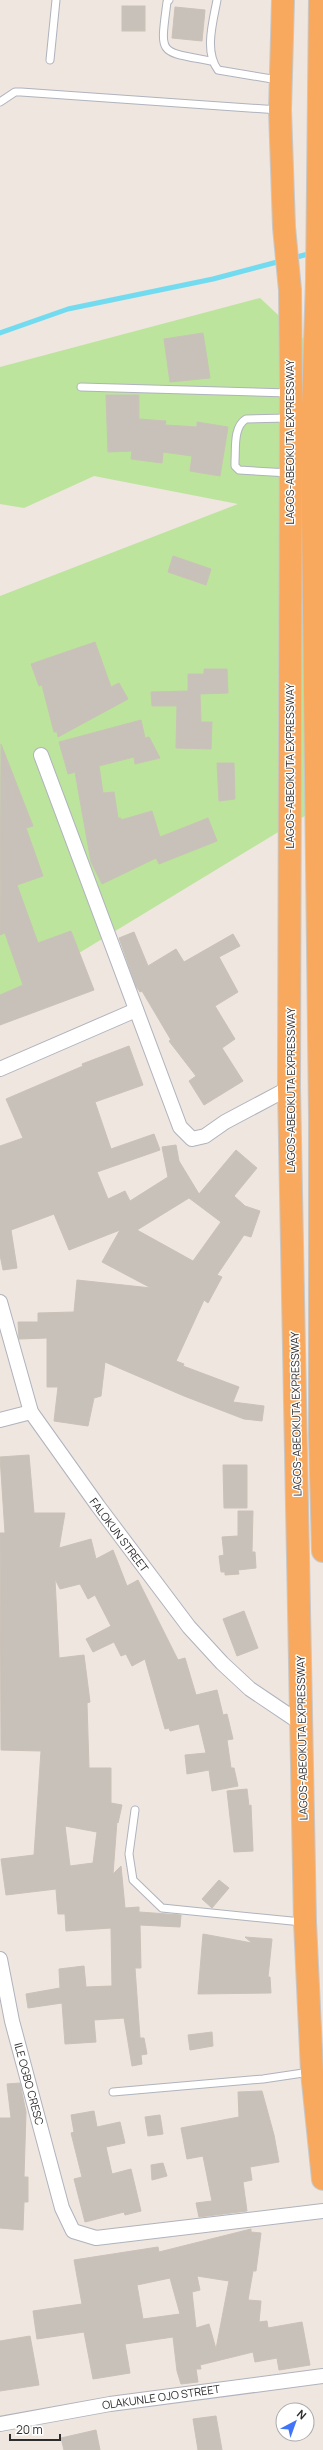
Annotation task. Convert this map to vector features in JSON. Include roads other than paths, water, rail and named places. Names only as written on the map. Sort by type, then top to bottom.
[{"type":"highway","name":"LAGOS-ABEOKUTA EXPRESSWAY","points":[[283,0],[280,110],[284,227],[290,290],[291,394],[289,1088],[305,1922],[312,2072],[323,2179]]},
{"type":"highway","name":"LAGOS-ABEOKUTA EXPRESSWAY","points":[[320,0],[317,280],[319,370],[318,540],[321,1017],[320,1436],[323,1551]]},
{"type":"street","points":[[41,755],[180,1127],[192,1139],[205,1136],[225,1122],[289,1088]]},
{"type":"street","points":[[0,1069],[136,1010]]},
{"type":"street","name":"FALOKUN STREET","points":[[0,1302],[31,1412],[189,1627],[222,1664],[250,1689],[302,1724]]},
{"type":"street","points":[[0,1420],[31,1412]]},
{"type":"street","name":"ILE OGBO CRESC","points":[[0,1959],[12,2021],[62,2208],[73,2231],[96,2238],[323,2211]]},
{"type":"street","name":"OLAKUNLE OJO STREET","points":[[0,2424],[110,2404],[323,2376]]},
{"type":"lane","points":[[50,60],[56,0]]},
{"type":"lane","points":[[169,0],[167,2],[162,40],[165,48],[172,54],[211,61]]},
{"type":"lane","points":[[217,0],[210,48],[211,61],[218,70],[281,80]]},
{"type":"lane","points":[[0,102],[15,92],[21,92],[280,110]]},
{"type":"lane","points":[[81,387],[291,394]]},
{"type":"lane","points":[[290,473],[239,470],[235,466],[235,462],[237,429],[240,423],[246,419],[291,418]]},
{"type":"lane","points":[[135,1810],[129,1854],[133,1880],[162,1908],[305,1922]]},
{"type":"lane","points":[[113,2092],[263,2079],[312,2072]]},
{"type":"waterway","points":[[293,258],[312,253]]},
{"type":"waterway","points":[[0,333],[68,309],[213,279],[281,261]]}]
